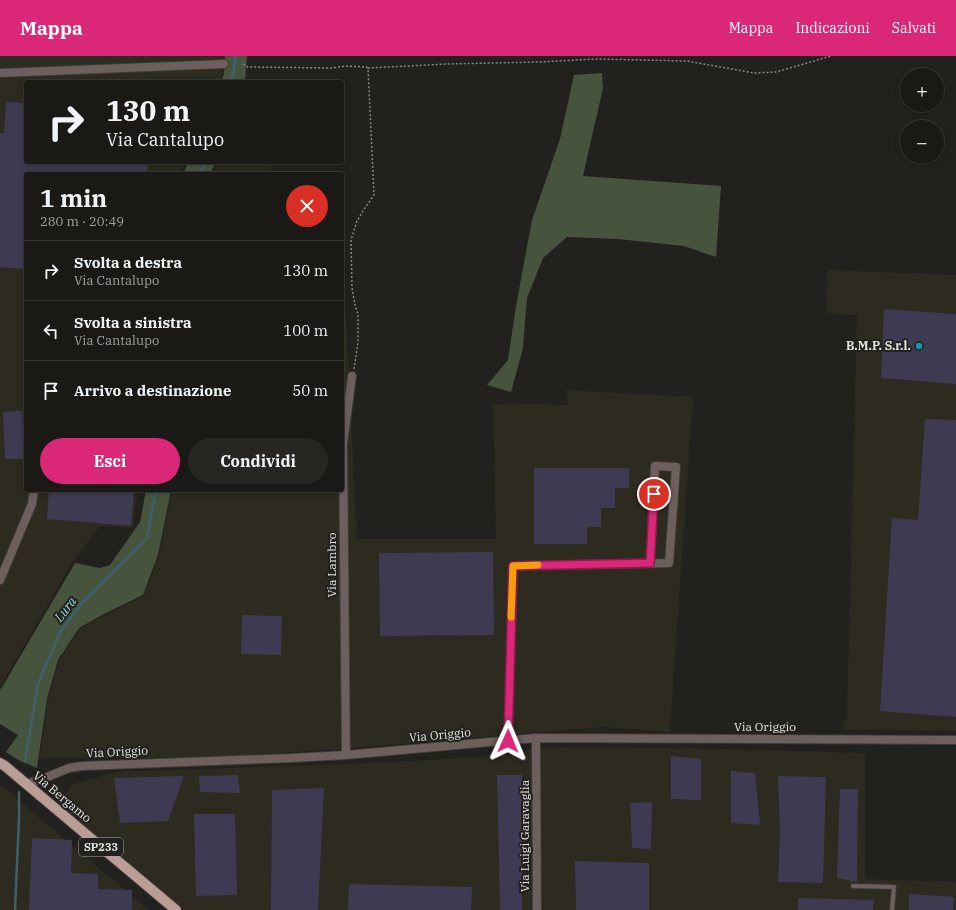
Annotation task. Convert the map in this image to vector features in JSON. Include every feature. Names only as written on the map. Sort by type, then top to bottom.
[{"type":"main road","name":"Via Bergamo","points":[[2,763],[176,910]]},
{"type":"street","points":[[0,73],[224,64]]},
{"type":"street","name":"Via Lambro","points":[[344,436],[352,376]]},
{"type":"street","points":[[508,741],[513,566],[669,563],[676,467],[655,466],[650,563]]},
{"type":"street","points":[[0,580],[32,504],[34,492]]},
{"type":"street","name":"Via Lambro","points":[[343,492],[346,755]]},
{"type":"street","name":"Via Origgio","points":[[26,784],[69,768],[82,766],[346,755],[536,738],[956,740]]},
{"type":"street","name":"Via Luigi Garavaglia","points":[[536,738],[537,910]]},
{"type":"lane","points":[[853,886],[894,887],[892,910]]},
{"type":"path","points":[[243,64],[248,67],[332,68],[345,66],[368,68],[596,59],[687,61],[754,73],[776,72],[831,56]]},
{"type":"path","points":[[352,376],[358,342],[358,314],[352,288],[351,240],[357,221],[374,195],[368,68]]},
{"type":"shaded area","points":[[0,56],[223,56],[223,73],[220,80],[24,80],[24,164],[184,164],[181,172],[24,172],[24,492],[137,492],[133,528],[100,526],[74,560],[0,687]]},
{"type":"shaded area","points":[[217,164],[271,164],[271,172],[214,172]]},
{"type":"shaded area","points":[[828,270],[956,275],[956,731],[842,730],[847,718],[857,315],[826,313]]},
{"type":"shaded area","points":[[344,314],[346,314],[357,539],[496,539],[493,404],[568,405],[566,390],[693,397],[670,732],[602,727],[223,757],[40,758],[48,699],[59,661],[79,629],[144,596],[159,556],[172,492],[344,492]]},
{"type":"shaded area","points":[[547,747],[669,748],[865,753],[865,879],[956,882],[956,910],[184,910],[59,804],[71,785],[115,772],[396,762],[492,756]]},
{"type":"shaded area","points":[[0,784],[70,844],[149,910],[0,910]]},
{"type":"green space","points":[[225,56],[247,56],[245,80],[222,80],[224,74]]},
{"type":"green space","points":[[602,73],[603,88],[583,176],[721,186],[716,257],[684,246],[618,239],[567,237],[543,258],[527,298],[523,348],[511,392],[487,385],[508,360],[516,306],[532,220],[560,139],[574,75]]},
{"type":"green space","points":[[187,164],[214,164],[212,172],[184,172]]},
{"type":"green space","points":[[146,492],[171,492],[158,555],[143,595],[79,628],[58,660],[47,699],[37,768],[20,761],[6,752],[18,735],[0,724],[0,689],[75,563],[100,568],[110,565],[140,522]]},
{"type":"building","points":[[6,102],[24,103],[24,164],[148,164],[147,172],[24,172],[24,269],[0,267],[0,133],[4,133]]},
{"type":"building","name":"B.M.P. S.r.l.","points":[[884,309],[956,314],[956,384],[881,378]]},
{"type":"building","points":[[22,411],[24,459],[5,459],[3,412]]},
{"type":"building","points":[[925,419],[956,420],[956,717],[880,711],[892,518],[918,520]]},
{"type":"building","points":[[534,468],[629,468],[629,488],[615,488],[615,508],[601,508],[601,527],[587,527],[587,544],[534,544]]},
{"type":"building","points":[[49,492],[134,492],[131,526],[47,519]]},
{"type":"building","points":[[493,552],[494,635],[380,636],[379,553]]},
{"type":"building","points":[[242,615],[282,616],[281,655],[241,654]]},
{"type":"building","points":[[671,756],[701,759],[701,800],[671,799]]},
{"type":"building","points":[[731,771],[755,773],[760,825],[731,823]]},
{"type":"building","points":[[238,775],[240,793],[200,792],[199,776]]},
{"type":"building","points":[[497,775],[522,775],[522,910],[500,910]]},
{"type":"building","points":[[184,776],[168,821],[120,823],[114,778]]},
{"type":"building","points":[[778,776],[826,777],[823,883],[778,882],[780,833]]},
{"type":"building","points":[[324,788],[318,910],[271,910],[272,790]]},
{"type":"building","points":[[840,789],[858,789],[857,882],[837,878]]},
{"type":"building","points":[[652,802],[651,849],[632,848],[630,803]]},
{"type":"building","points":[[194,814],[235,814],[237,895],[196,896]]},
{"type":"building","points":[[32,838],[72,840],[71,873],[98,874],[98,889],[132,890],[132,910],[29,910]]},
{"type":"building","points":[[575,861],[649,863],[649,910],[576,910]]},
{"type":"building","points":[[349,884],[472,887],[471,910],[348,910]]},
{"type":"building","points":[[909,894],[954,897],[953,910],[909,910]]},
{"type":"building","points":[[798,898],[874,900],[873,910],[798,910]]},
{"type":"waterway","name":"Lura","points":[[232,80],[236,56]]},
{"type":"waterway","name":"Lura","points":[[202,172],[204,164]]},
{"type":"waterway","name":"Lura","points":[[25,761],[38,684],[60,632],[82,603],[147,538],[156,492]]},
{"type":"waterway","name":"Lura","points":[[15,910],[19,792]]},
{"type":"slow traffic","points":[[511,617],[513,566],[538,565]]},
{"type":"place","name":"B.M.P. S.r.l.","points":[[919,346]]},
{"type":"route","points":[[508,741],[513,566],[650,563],[654,494]]}]
